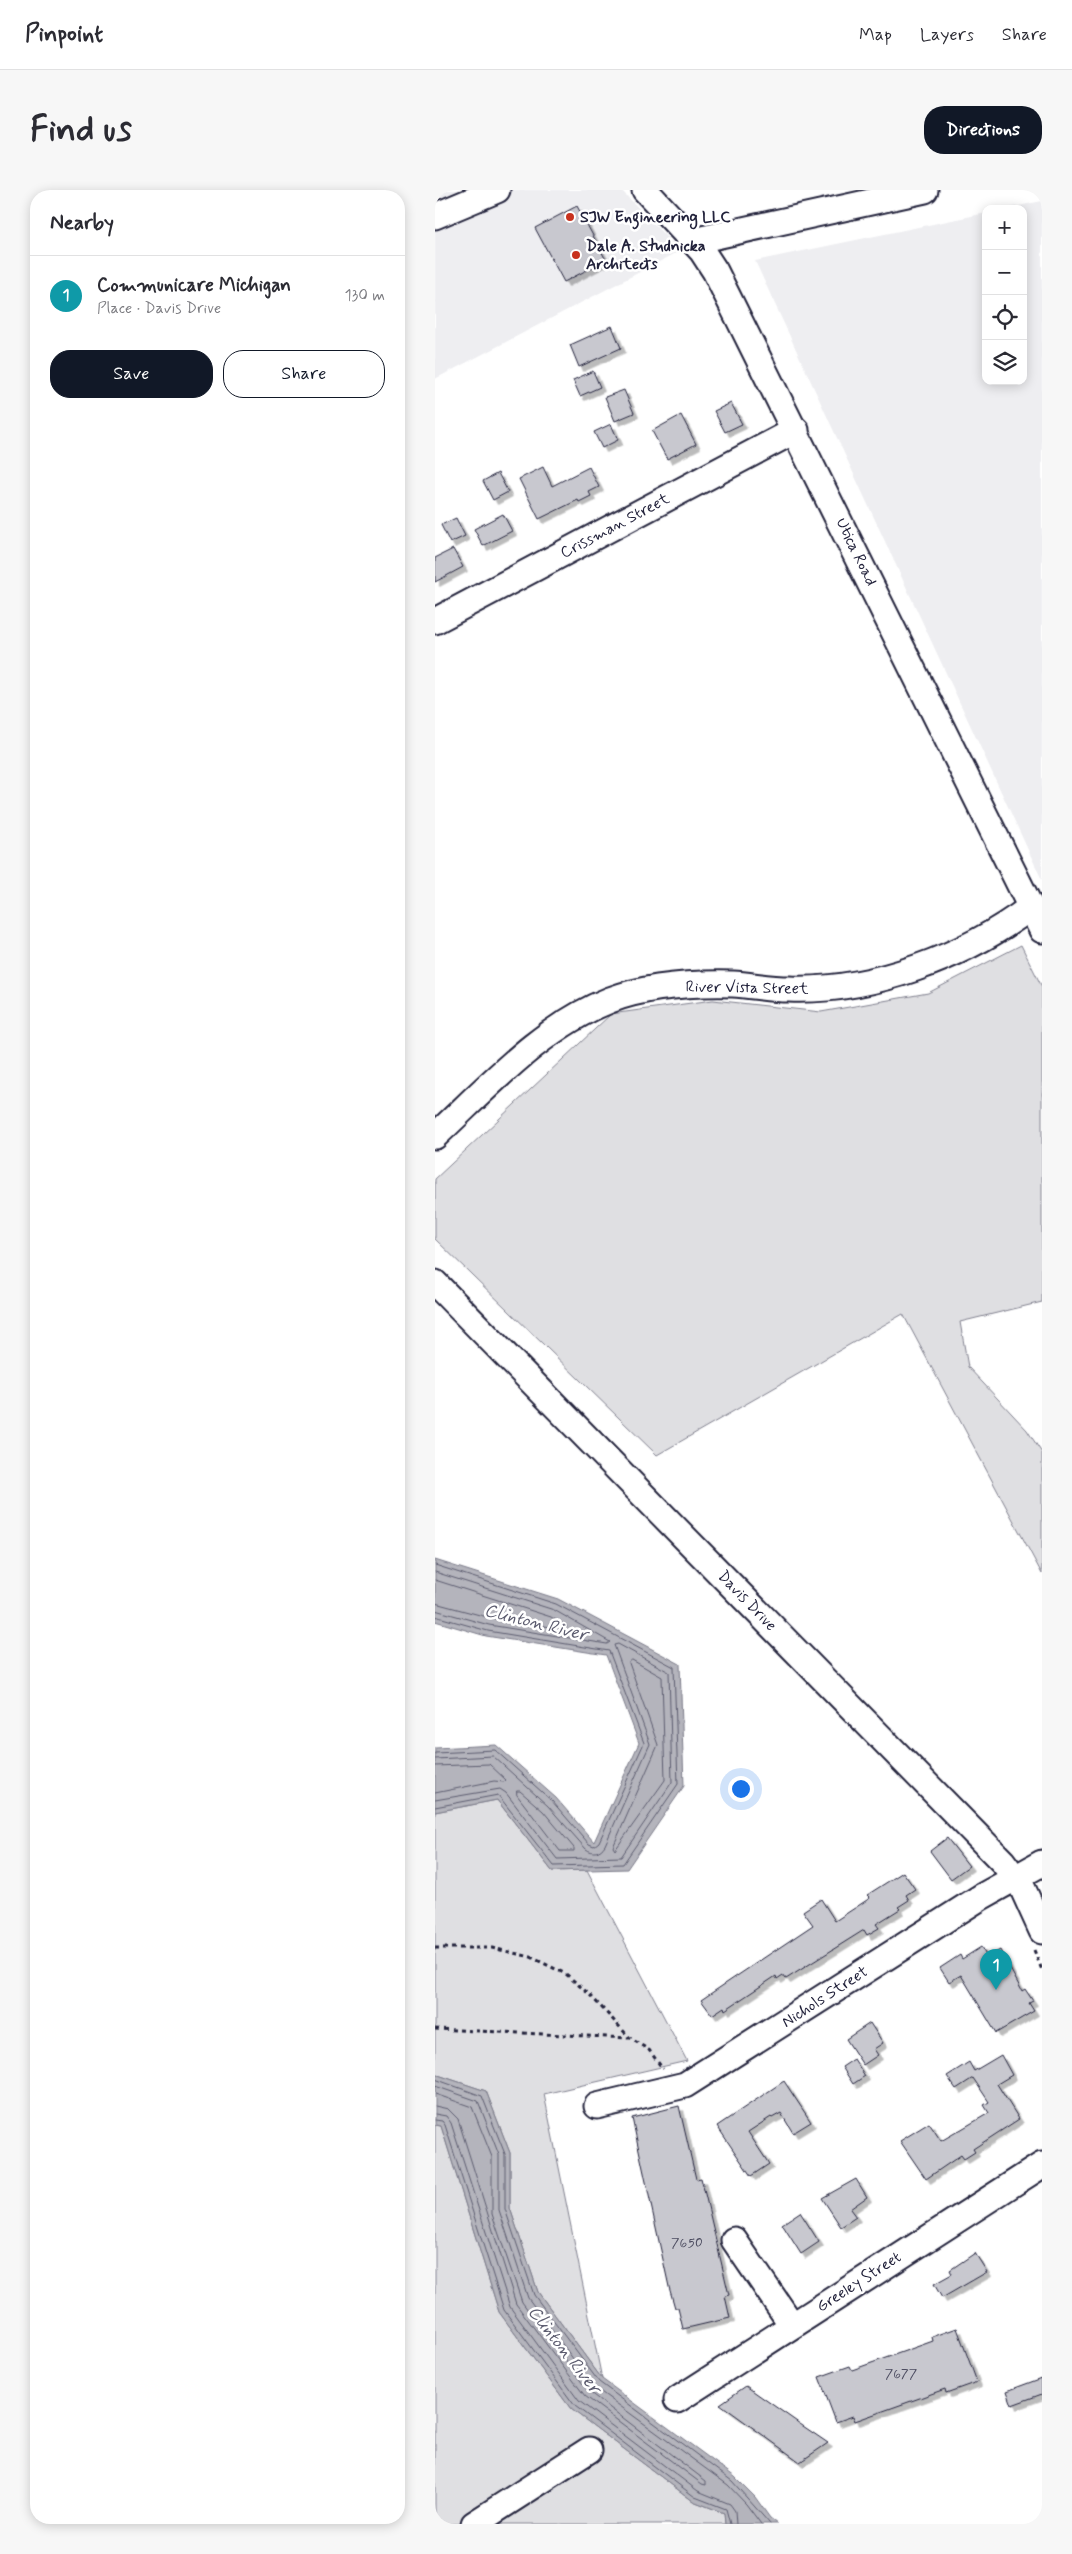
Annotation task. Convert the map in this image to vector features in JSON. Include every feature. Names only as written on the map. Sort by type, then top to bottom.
[{"type":"street","points":[[435,216],[497,190]]},
{"type":"street","name":"Utica Road","points":[[645,190],[693,241],[715,271],[796,430],[1042,930]]},
{"type":"street","points":[[693,241],[925,190]]},
{"type":"street","name":"Crissman Street","points":[[435,621],[796,430]]},
{"type":"street","name":"River Vista Street","points":[[435,1136],[528,1051],[553,1031],[589,1010],[611,1000],[662,988],[691,985],[733,984],[788,989],[813,989],[838,988],[868,982],[895,975],[945,955],[1010,923],[1031,907]]},
{"type":"street","name":"Davis Drive","points":[[435,1283],[996,1855],[1016,1878],[1036,1937]]},
{"type":"street","name":"Nichols Street","points":[[597,2106],[685,2085],[981,1897],[1042,1863]]},
{"type":"street","name":"Greeley Street","points":[[677,2400],[1042,2165]]},
{"type":"street","points":[[734,2240],[792,2326]]},
{"type":"street","points":[[474,2524],[589,2450]]},
{"type":"path","points":[[1036,1937],[1042,1970]]},
{"type":"path","points":[[435,1948],[492,1948],[540,1961],[566,1974],[590,1995],[629,2038],[649,2050],[668,2077]]},
{"type":"path","points":[[435,2029],[629,2038]]},
{"type":"shaded area","points":[[435,190],[621,190],[680,251],[435,379]]},
{"type":"shaded area","points":[[1042,201],[1042,880],[755,261],[982,214],[982,385],[1027,385],[1027,205],[1023,205]]},
{"type":"shaded area","points":[[1021,945],[1042,987],[1042,1302],[960,1322],[968,1367],[1027,1430],[1042,1453],[1042,1574],[903,1314],[657,1455],[435,1239],[435,1179],[611,1014],[713,1000],[821,1012],[928,993]]},
{"type":"shaded area","points":[[497,1800],[552,1871],[587,1870],[687,2061],[544,2094],[602,2379],[538,2292],[510,2208],[510,2153],[486,2091],[435,2074],[435,1812]]},
{"type":"shaded area","points":[[435,2125],[441,2126],[499,2312],[571,2409],[693,2501],[724,2513],[725,2524],[435,2524]]},
{"type":"water","name":"Clinton River","points":[[435,1560],[558,1599],[680,1664],[684,1786],[627,1869],[552,1871],[497,1800],[435,1812],[435,1748],[496,1745],[556,1798],[594,1842],[639,1743],[606,1655],[486,1636],[435,1621]]},
{"type":"water","name":"Clinton River","points":[[435,2074],[486,2091],[510,2153],[510,2208],[538,2292],[602,2379],[735,2477],[755,2497],[770,2518],[778,2524],[725,2524],[724,2513],[693,2501],[571,2409],[499,2312],[441,2126],[435,2125]]},
{"type":"building","points":[[577,206],[606,260],[564,282],[535,228]]},
{"type":"building","points":[[612,326],[621,348],[579,367],[570,345]]},
{"type":"building","points":[[593,371],[600,387],[580,396],[573,380]]},
{"type":"building","points":[[624,390],[634,413],[615,421],[605,397]]},
{"type":"building","points":[[731,403],[742,424],[725,432],[714,411]]},
{"type":"building","points":[[681,415],[696,444],[667,459],[652,431]]},
{"type":"building","points":[[611,424],[618,440],[602,448],[594,432]]},
{"type":"building","points":[[543,467],[552,486],[589,467],[599,487],[589,492],[591,496],[579,502],[578,500],[539,519],[519,479]]},
{"type":"building","points":[[498,473],[508,492],[493,500],[483,481]]},
{"type":"building","points":[[503,514],[512,531],[483,546],[474,529]]},
{"type":"building","points":[[456,518],[465,536],[450,543],[441,525]]},
{"type":"building","points":[[453,549],[463,567],[435,582],[435,558]]},
{"type":"building","points":[[947,1838],[969,1866],[951,1879],[930,1851]]},
{"type":"building","points":[[903,1872],[915,1889],[906,1895],[909,1900],[898,1907],[900,1909],[876,1924],[879,1928],[867,1935],[864,1930],[786,1979],[783,1975],[777,1979],[776,1976],[725,2010],[724,2007],[712,2015],[701,2000],[813,1925],[803,1911],[821,1899],[835,1921],[870,1898],[867,1895]]},
{"type":"building","points":[[981,1947],[987,1957],[1000,1950],[1022,1991],[1025,1989],[1033,2001],[1029,2003],[1034,2011],[996,2033],[961,1975],[949,1982],[940,1968],[960,1955],[962,1959]]},
{"type":"building","points":[[870,2023],[883,2043],[874,2049],[878,2055],[863,2065],[846,2039]]},
{"type":"building","points":[[1001,2055],[1012,2075],[997,2084],[1019,2119],[973,2149],[975,2152],[964,2159],[961,2155],[926,2179],[900,2141],[929,2123],[941,2141],[989,2113],[984,2105],[989,2102],[973,2078],[956,2089],[947,2076],[969,2062],[974,2071]]},
{"type":"building","points":[[854,2059],[865,2076],[853,2084],[842,2067]]},
{"type":"building","points":[[784,2081],[811,2122],[793,2133],[781,2113],[771,2117],[748,2132],[769,2164],[751,2176],[717,2126]]},
{"type":"building","points":[[679,2106],[696,2179],[701,2178],[706,2198],[729,2295],[725,2296],[730,2318],[683,2329],[678,2308],[675,2308],[669,2287],[632,2118]]},
{"type":"building","points":[[856,2179],[867,2197],[850,2209],[856,2217],[841,2227],[822,2198]]},
{"type":"building","points":[[800,2212],[819,2242],[801,2254],[782,2224]]},
{"type":"building","points":[[975,2253],[987,2272],[942,2298],[934,2284],[952,2274],[950,2270]]},
{"type":"building","points":[[957,2328],[977,2382],[946,2393],[945,2389],[855,2421],[853,2416],[836,2422],[819,2377],[850,2366],[852,2370],[933,2341],[932,2337]]},
{"type":"building","points":[[1042,2378],[1042,2394],[1012,2405],[1007,2391]]},
{"type":"building","points":[[746,2386],[828,2443],[800,2462],[720,2404]]},
{"type":"place","name":"SJW Engineering LLC","points":[[570,217]]},
{"type":"place","name":"Dale A. Studnicka Architects","points":[[576,255]]},
{"type":"place","name":"Communicare Michigan","points":[[996,1990]]}]
